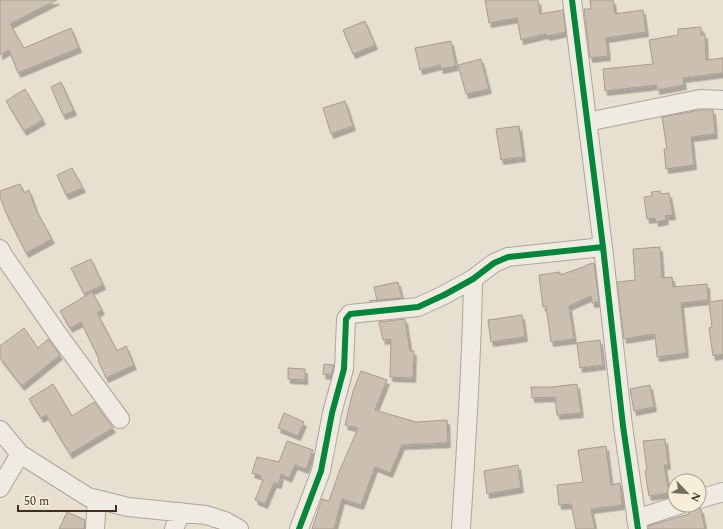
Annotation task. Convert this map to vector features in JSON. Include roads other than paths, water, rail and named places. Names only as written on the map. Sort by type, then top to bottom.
[{"type":"street","points":[[572,0],[603,247],[623,426],[637,524],[667,510]]},
{"type":"street","points":[[588,122],[700,99],[723,100]]},
{"type":"street","points":[[299,529],[321,471],[332,412],[344,369],[346,319],[350,314],[418,307],[473,279],[494,263],[508,257],[603,247]]},
{"type":"street","points":[[0,249],[120,419]]},
{"type":"street","points":[[461,529],[468,427],[473,319],[473,279]]},
{"type":"street","points":[[0,430],[20,454],[88,497],[128,507],[206,514],[225,521],[239,529]]},
{"type":"street","points":[[0,488],[20,454]]},
{"type":"street","points":[[707,497],[723,492]]},
{"type":"street","points":[[94,529],[97,499]]},
{"type":"street","points":[[174,529],[181,512]]}]
